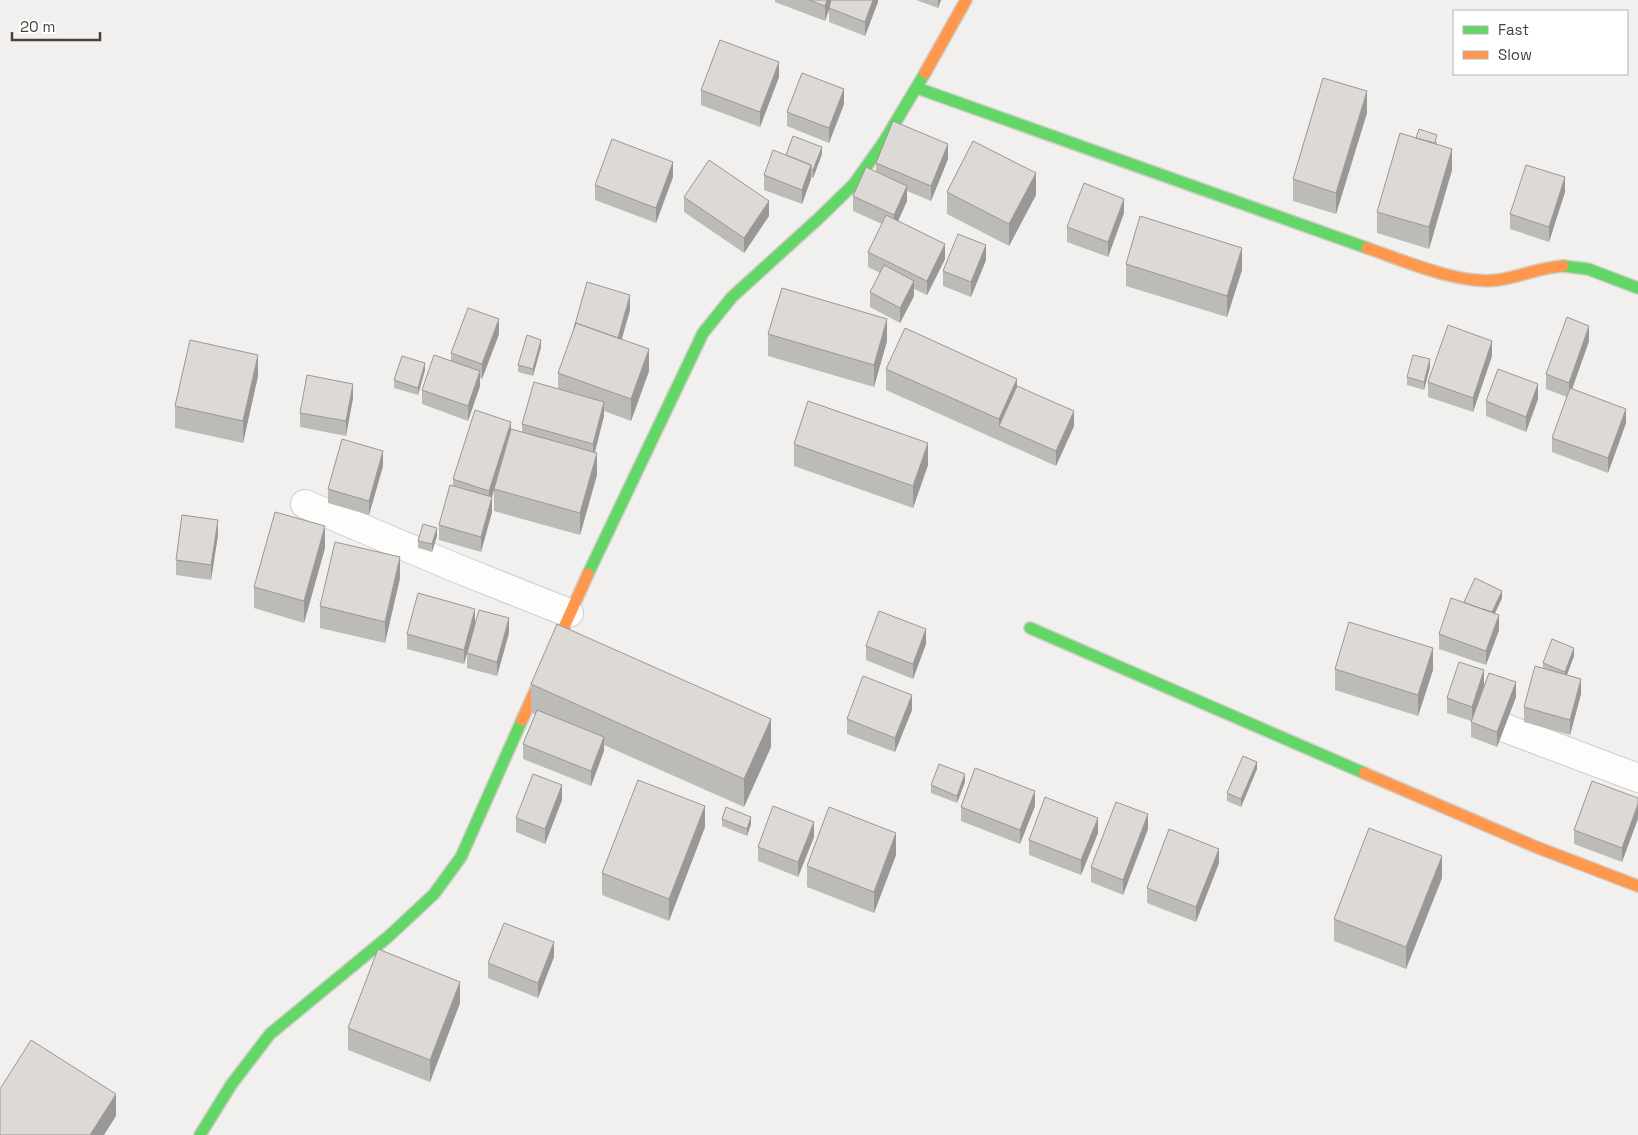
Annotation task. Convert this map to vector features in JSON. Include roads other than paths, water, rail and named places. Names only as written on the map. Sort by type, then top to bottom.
[{"type":"street","points":[[200,1135],[231,1085],[270,1034],[396,930],[434,894],[461,857],[569,613],[703,333],[732,297],[854,184],[883,143],[917,88],[966,0]]},
{"type":"street","points":[[917,88],[1418,266],[1462,278],[1490,281],[1516,278],[1559,266],[1582,268],[1599,272],[1638,288]]},
{"type":"street","points":[[305,504],[456,568],[569,613]]},
{"type":"street","points":[[1030,628],[1536,847],[1638,886]]},
{"type":"street","points":[[1506,728],[1638,778]]}]
